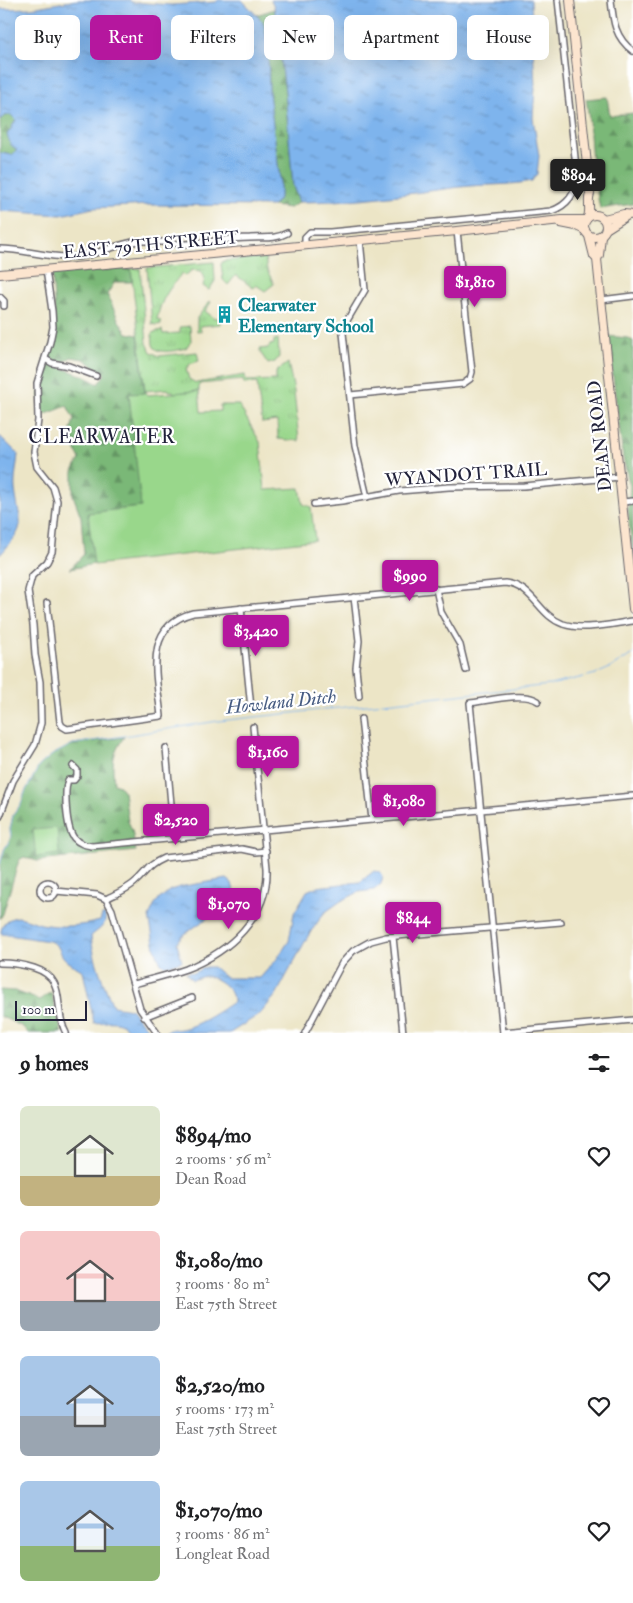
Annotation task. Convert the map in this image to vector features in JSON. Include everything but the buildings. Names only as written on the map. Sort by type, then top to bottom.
[{"type":"street","points":[[305,245],[305,237],[310,232],[330,232],[550,211],[559,208],[570,199],[575,188],[577,176],[558,0]]},
{"type":"street","points":[[570,0],[590,194],[588,196],[590,211],[587,218],[587,233],[594,237],[630,215]]},
{"type":"street","points":[[611,0],[616,33],[633,51]]},
{"type":"street","points":[[559,16],[572,14]]},
{"type":"street","points":[[590,194],[593,196],[606,225],[604,232]]},
{"type":"street","points":[[587,218],[595,215],[602,217],[630,215]]},
{"type":"street","name":"EAST 79TH STREET","points":[[0,274],[587,218]]},
{"type":"street","name":"EAST 79TH STREET","points":[[557,221],[587,233]]},
{"type":"street","points":[[350,395],[463,384],[469,380],[472,372],[457,231]]},
{"type":"street","name":"DEAN ROAD","points":[[604,232],[597,259],[633,609]]},
{"type":"street","points":[[0,249],[73,257],[88,256],[118,245],[136,242],[188,244],[250,238],[267,239],[287,233]]},
{"type":"street","name":"DEAN ROAD","points":[[587,233],[594,256],[597,259]]},
{"type":"street","points":[[360,240],[365,290],[364,295],[345,324],[343,333],[355,446],[367,497]]},
{"type":"street","points":[[0,816],[11,785],[36,744],[41,723],[40,682],[34,655],[33,625],[28,591],[32,576],[46,563],[52,552],[57,501],[54,489],[40,470],[34,454],[38,420],[37,387],[39,374],[51,338],[53,320],[46,270]]},
{"type":"street","points":[[0,296],[4,301],[4,306]]},
{"type":"street","points":[[601,300],[633,296]]},
{"type":"street","points":[[45,359],[52,363],[69,366],[96,376]]},
{"type":"street","name":"WYANDOT TRAIL","points":[[314,504],[399,491],[449,487],[517,486],[620,477]]},
{"type":"street","points":[[622,502],[633,501]]},
{"type":"street","points":[[47,603],[58,711],[62,726],[72,729],[107,722],[161,716],[156,652],[159,639],[166,628],[176,619],[186,615],[500,583],[512,584],[524,589],[550,616],[564,624],[582,627],[633,621]]},
{"type":"street","points":[[436,589],[442,615],[462,651],[466,670]]},
{"type":"street","points":[[354,597],[359,641],[356,668],[359,696]]},
{"type":"street","points":[[241,608],[251,708]]},
{"type":"street","points":[[538,701],[532,697],[523,697],[470,703],[503,1033],[633,1020]]},
{"type":"street","points":[[362,719],[372,820]]},
{"type":"street","points":[[134,984],[198,963],[233,940],[245,930],[257,914],[264,894],[268,873],[253,727]]},
{"type":"street","points":[[166,748],[174,838]]},
{"type":"street","points":[[73,766],[77,770],[78,776],[74,780],[68,780],[66,794],[71,832],[78,842],[92,846],[633,796]]},
{"type":"street","points":[[106,899],[134,883],[146,868],[164,858],[242,849],[256,852],[266,851]]},
{"type":"street","points":[[56,890],[106,899],[112,910],[139,1006],[144,1017],[157,1033]]},
{"type":"street","points":[[305,1033],[345,960],[367,943],[393,936],[561,922]]},
{"type":"street","points":[[393,936],[403,1033]]},
{"type":"street","points":[[0,963],[23,964],[45,971],[50,976],[56,986],[66,1033]]},
{"type":"street","points":[[144,1017],[192,998]]},
{"type":"green space","points":[[275,9],[276,15],[264,15],[264,35],[256,15]]},
{"type":"green space","points":[[268,60],[281,60],[293,186],[299,202],[290,208],[273,206],[280,197],[280,180],[269,93]]},
{"type":"green space","points":[[607,97],[610,116],[633,113],[633,204],[600,209],[592,162],[586,99]]},
{"type":"green space","points":[[11,115],[17,120],[7,135],[17,150],[12,155],[0,153],[0,120],[4,116]]},
{"type":"green space","points":[[265,257],[267,270],[274,284],[265,291],[256,285],[253,288],[236,275],[228,285],[223,280],[221,264],[223,261]]},
{"type":"green space","points":[[214,262],[215,281],[209,290],[203,286],[205,278],[201,271],[192,270],[185,276],[182,273],[160,306],[157,320],[161,321],[161,324],[152,324],[147,268]]},
{"type":"green space","points":[[140,268],[147,343],[151,352],[159,356],[197,352],[199,361],[190,364],[186,369],[189,379],[196,383],[245,375],[246,381],[276,380],[276,372],[288,363],[294,391],[299,441],[278,439],[277,421],[262,423],[257,383],[244,384],[243,380],[199,384],[199,391],[174,393],[168,389],[145,391],[131,269]]},
{"type":"green space","points":[[131,269],[132,282],[115,282],[107,294],[119,321],[127,333],[138,335],[145,393],[129,395],[142,507],[88,513],[94,564],[70,569],[84,554],[81,517],[73,495],[73,471],[80,459],[69,437],[74,419],[67,406],[44,415],[40,402],[41,382],[48,363],[84,376],[98,384],[105,374],[84,359],[71,357],[65,362],[54,360],[48,356],[54,325],[52,274]]},
{"type":"green space","points":[[210,301],[205,311],[214,318],[220,318],[220,324],[200,326],[201,331],[197,331],[197,318]]},
{"type":"green space","points":[[190,326],[191,341],[186,348],[174,351],[160,351],[154,347],[152,335],[154,332],[162,330],[163,334],[180,333],[180,327]]},
{"type":"green space","points":[[608,336],[628,338],[633,341],[633,564],[628,510],[630,486],[623,458]]},
{"type":"green space","points":[[278,339],[279,357],[275,362],[268,364],[260,349],[268,348],[274,344],[274,340]]},
{"type":"green space","points":[[145,391],[147,395],[199,391],[201,412],[220,411],[220,405],[239,405],[260,442],[265,490],[300,488],[303,504],[311,507],[315,540],[94,565],[88,513],[141,507],[129,394],[145,393]]},
{"type":"green space","points":[[124,737],[114,759],[114,783],[119,785],[124,792],[128,821],[132,830],[136,851],[37,861],[24,857],[19,860],[0,919],[0,864],[4,850],[11,838],[10,829],[13,815],[21,804],[25,792],[39,766],[52,755],[73,744]]},
{"type":"green space","points":[[57,828],[59,854],[36,857],[33,830]]},
{"type":"green space","points":[[0,990],[15,991],[39,1000],[51,992],[62,1033],[28,1033],[23,1027],[0,1016]]},
{"type":"water","points":[[77,0],[130,0],[131,2],[171,5],[216,2],[218,0],[242,0],[263,22],[264,27],[264,60],[268,60],[269,93],[280,180],[280,197],[273,206],[150,205],[93,208],[61,215],[0,211],[0,153],[12,155],[17,150],[11,145],[7,135],[16,120],[11,115],[4,116],[0,120],[0,9],[31,8]]},
{"type":"water","points":[[271,0],[531,0],[532,15],[467,15],[467,60],[534,60],[535,87],[533,118],[539,156],[537,174],[532,181],[523,183],[469,186],[359,199],[299,202],[293,186],[281,60],[334,60],[334,15],[275,15]]},
{"type":"water","points":[[0,436],[18,454],[15,490],[20,525],[15,537],[0,555]]},
{"type":"water","points":[[374,871],[380,872],[383,877],[381,884],[374,890],[359,892],[341,901],[324,913],[308,936],[276,995],[260,1014],[230,1033],[168,1033],[166,1031],[195,1025],[233,1002],[231,993],[224,984],[214,978],[204,976],[192,980],[186,973],[193,973],[206,967],[213,967],[226,978],[260,978],[289,941],[294,913],[307,891],[316,887],[360,882]]},
{"type":"water","points":[[227,879],[232,883],[234,891],[227,904],[182,936],[177,943],[182,961],[165,966],[160,962],[155,948],[149,917],[156,902],[170,890]]},
{"type":"water","points":[[105,914],[104,924],[91,936],[102,980],[113,1006],[131,1009],[151,1033],[131,1033],[123,1025],[115,1022],[94,1023],[83,971],[65,959],[56,945],[49,941],[1,934],[8,920],[15,917],[41,924],[71,926],[100,921],[102,915]]},
{"type":"waterway","name":"Howland Ditch","points":[[0,864],[4,850],[11,838],[10,829],[13,815],[21,804],[25,792],[39,766],[52,755],[73,744],[218,721],[550,685],[596,674],[633,654]]},
{"type":"place","name":"Clearwater Elementary School","points":[[224,315]]},
{"type":"district","name":"CLEARWATER","points":[[102,437]]}]
